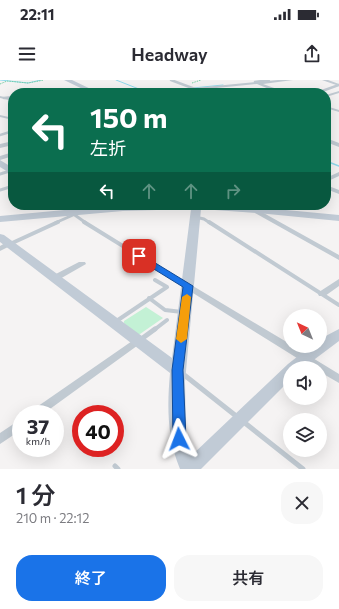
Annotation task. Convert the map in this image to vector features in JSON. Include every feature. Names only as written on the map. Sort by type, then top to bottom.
[{"type":"street","points":[[67,80],[85,88]]},
{"type":"street","points":[[205,88],[291,80]]},
{"type":"street","points":[[324,80],[339,85]]},
{"type":"street","points":[[256,83],[271,88]]},
{"type":"street","points":[[0,219],[47,210]]},
{"type":"street","points":[[63,210],[73,214],[104,210]]},
{"type":"street","points":[[196,210],[177,370],[180,448],[189,469],[283,378]]},
{"type":"street","points":[[262,210],[257,212],[337,255]]},
{"type":"street","points":[[288,210],[339,218]]},
{"type":"street","points":[[3,244],[55,278],[177,370]]},
{"type":"street","points":[[55,278],[82,264]]},
{"type":"street","points":[[322,294],[339,282]]},
{"type":"street","points":[[188,286],[339,379]]},
{"type":"street","points":[[301,361],[339,334]]},
{"type":"street","points":[[48,405],[138,341]]},
{"type":"street","points":[[0,439],[12,430]]},
{"type":"lane","points":[[171,80],[192,88]]},
{"type":"lane","points":[[256,83],[269,80]]},
{"type":"lane","points":[[196,210],[204,219],[339,304]]},
{"type":"lane","points":[[3,244],[73,214],[188,286]]},
{"type":"lane","points":[[114,322],[167,287],[155,280]]},
{"type":"lane","points":[[149,298],[165,310],[185,312]]},
{"type":"lane","points":[[138,341],[167,320]]},
{"type":"lane","points":[[177,370],[303,469]]},
{"type":"path","points":[[0,84],[7,81],[28,83],[44,80]]},
{"type":"green space","points":[[146,307],[163,318],[140,334],[137,334],[124,323],[124,321]]},
{"type":"waterway","points":[[0,80],[28,83],[41,80]]},
{"type":"waterway","points":[[116,80],[136,88]]},
{"type":"waterway","points":[[193,88],[223,85]]},
{"type":"waterway","points":[[331,163],[339,166]]},
{"type":"slow traffic","points":[[181,339],[187,297]]},
{"type":"route","points":[[139,256],[188,286],[177,370],[179,439]]}]
